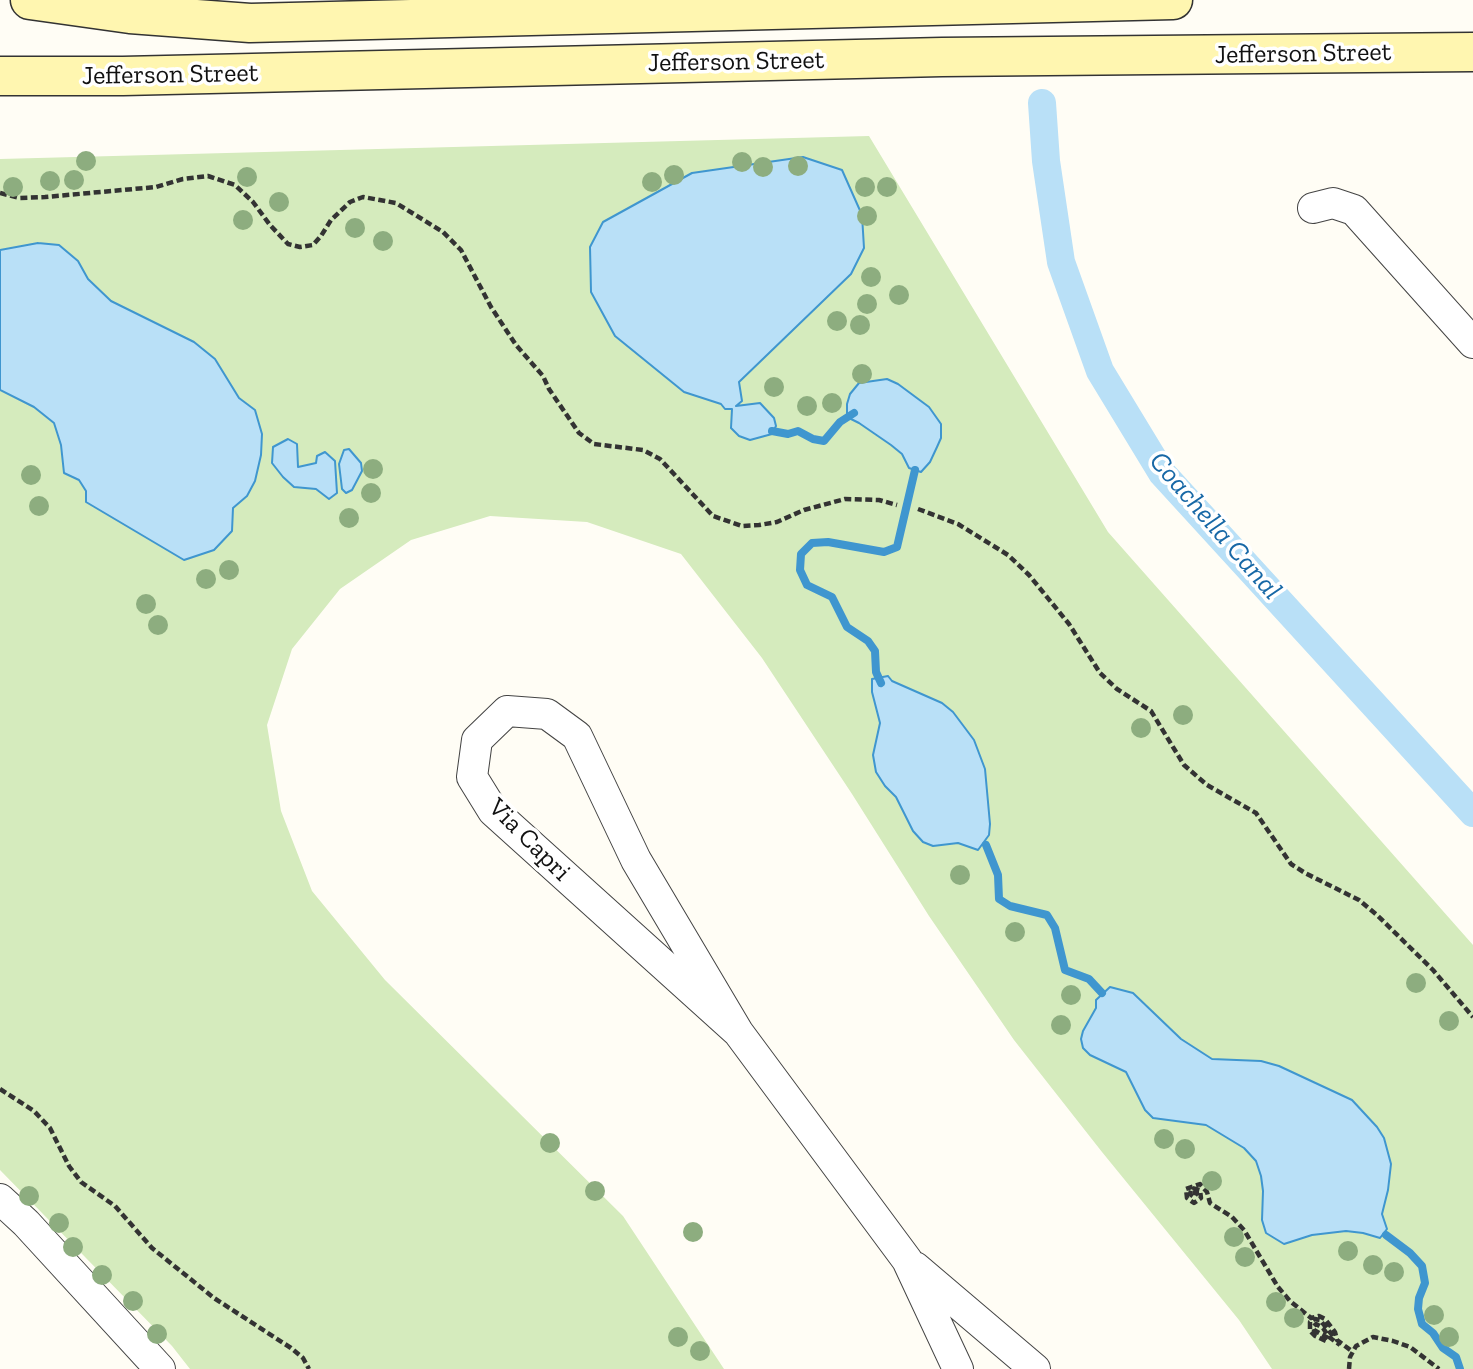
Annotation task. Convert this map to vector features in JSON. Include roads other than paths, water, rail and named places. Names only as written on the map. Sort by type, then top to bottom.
[{"type":"main road","name":"Jefferson Street","points":[[30,0],[130,14],[250,23],[1173,0]]},
{"type":"main road","name":"Jefferson Street","points":[[0,76],[123,76],[942,57],[1473,52]]},
{"type":"street","points":[[1312,208],[1333,203],[1354,210],[1473,342]]},
{"type":"street","name":"Via Capri","points":[[738,1032],[494,811],[472,777],[477,740],[507,712],[547,714],[577,736],[636,860],[738,1032],[907,1260],[958,1369]]},
{"type":"street","points":[[0,1199],[26,1223],[160,1369]]},
{"type":"street","name":"Via Capri","points":[[907,1260],[1035,1369]]},
{"type":"water","points":[[803,157],[842,170],[862,215],[864,248],[851,274],[739,382],[742,401],[736,406],[760,403],[774,418],[776,426],[772,434],[750,440],[739,436],[731,428],[732,409],[725,409],[721,404],[684,392],[615,336],[591,292],[590,247],[603,222],[692,173]]},
{"type":"water","points":[[38,243],[59,245],[78,261],[88,279],[111,301],[194,342],[215,359],[239,398],[255,410],[262,434],[261,455],[255,481],[247,496],[233,508],[232,531],[214,550],[184,560],[86,502],[86,491],[79,480],[64,473],[61,445],[54,423],[34,407],[0,390],[0,250]]},
{"type":"water","points":[[887,379],[929,407],[941,424],[941,438],[930,462],[921,472],[909,468],[902,454],[847,417],[850,394],[859,383]]},
{"type":"water","points":[[288,439],[297,444],[298,467],[316,463],[317,456],[325,452],[335,461],[337,493],[329,499],[316,489],[294,487],[283,477],[272,463],[273,447]]},
{"type":"water","points":[[349,449],[361,463],[362,471],[352,490],[346,493],[342,489],[339,464],[344,450]]},
{"type":"water","points":[[888,676],[892,681],[942,703],[953,712],[974,740],[985,769],[990,824],[989,835],[978,850],[958,843],[933,846],[923,842],[913,831],[896,797],[876,772],[873,755],[880,723],[872,692],[872,679]]},
{"type":"water","points":[[1110,987],[1133,993],[1181,1039],[1212,1059],[1261,1061],[1279,1066],[1352,1100],[1384,1138],[1391,1164],[1382,1214],[1387,1229],[1380,1238],[1346,1231],[1312,1235],[1284,1244],[1266,1233],[1262,1220],[1261,1176],[1256,1161],[1244,1148],[1206,1125],[1153,1118],[1145,1110],[1126,1072],[1090,1055],[1083,1048],[1083,1031],[1096,1008],[1096,1000]]},
{"type":"waterway","name":"Coachella Canal","points":[[1042,103],[1046,161],[1061,262],[1100,371],[1162,473],[1473,813]]},
{"type":"waterway","points":[[772,431],[788,434],[798,431],[824,441],[840,422],[854,413]]},
{"type":"waterway","points":[[881,683],[876,672],[875,651],[868,641],[847,627],[832,597],[807,585],[800,570],[801,554],[812,543],[828,542],[884,552],[897,547],[915,470]]},
{"type":"waterway","points":[[986,845],[998,875],[999,899],[1010,906],[1047,915],[1055,928],[1065,970],[1089,979],[1102,993]]},
{"type":"waterway","points":[[1386,1235],[1422,1266],[1425,1283],[1418,1309],[1422,1324],[1433,1333],[1443,1348],[1456,1357],[1460,1369]]}]
